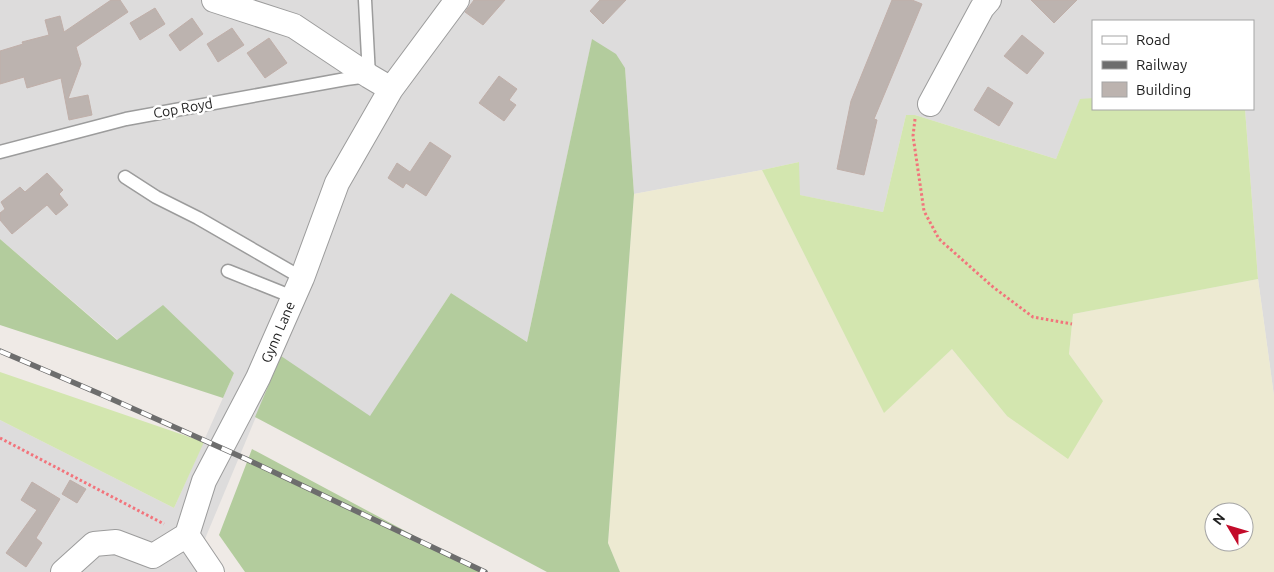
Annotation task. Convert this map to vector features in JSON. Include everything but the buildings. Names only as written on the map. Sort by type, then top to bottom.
[{"type":"street","points":[[214,0],[294,26],[391,89]]},
{"type":"street","name":"Gynn Lane","points":[[187,536],[204,481],[258,378],[297,287],[337,184],[391,89],[457,0]]},
{"type":"street","points":[[930,104],[982,8],[989,0]]},
{"type":"street","points":[[63,572],[94,544],[116,542],[153,556],[187,536],[212,572]]},
{"type":"lane","points":[[365,0],[369,76]]},
{"type":"lane","name":"Cop Royd","points":[[0,152],[126,119],[369,76]]},
{"type":"lane","points":[[124,177],[156,197],[198,218],[297,287]]},
{"type":"lane","points":[[228,271],[297,287]]},
{"type":"path","points":[[930,104],[915,115],[912,136],[924,211],[939,239],[993,287],[1033,317],[1072,324]]},
{"type":"path","points":[[0,438],[187,536]]},
{"type":"shaded area","points":[[0,0],[1274,0],[1274,396],[1258,279],[1245,110],[1254,110],[1254,20],[1092,20],[1092,98],[1080,100],[1056,159],[915,115],[906,115],[883,212],[799,195],[799,162],[634,194],[625,68],[592,40],[527,342],[451,293],[370,417],[281,357],[202,546],[218,572],[0,572],[0,420],[174,508],[234,373],[118,340],[0,239]]},
{"type":"shaded area","points":[[762,170],[884,412],[952,349],[1007,416],[1103,401],[1069,354],[1073,314],[1258,279],[1274,396],[1274,572],[620,572],[608,543],[634,194]]},
{"type":"green space","points":[[592,39],[616,54],[625,68],[634,194],[608,543],[620,572],[547,572],[255,417],[281,356],[370,416],[451,293],[527,342]]},
{"type":"green space","points":[[1092,98],[1092,110],[1245,110],[1258,279],[1073,314],[1069,354],[1103,401],[1068,459],[1007,416],[952,349],[884,413],[762,170],[799,162],[800,195],[883,212],[906,115],[915,115],[1056,159],[1080,99]]},
{"type":"green space","points":[[0,239],[117,340],[163,305],[234,373],[223,398],[0,325]]},
{"type":"green space","points":[[0,372],[204,442],[174,508],[0,420]]},
{"type":"green space","points":[[252,449],[482,572],[245,572],[219,535]]},
{"type":"railway","points":[[0,351],[246,459],[485,572]]}]
